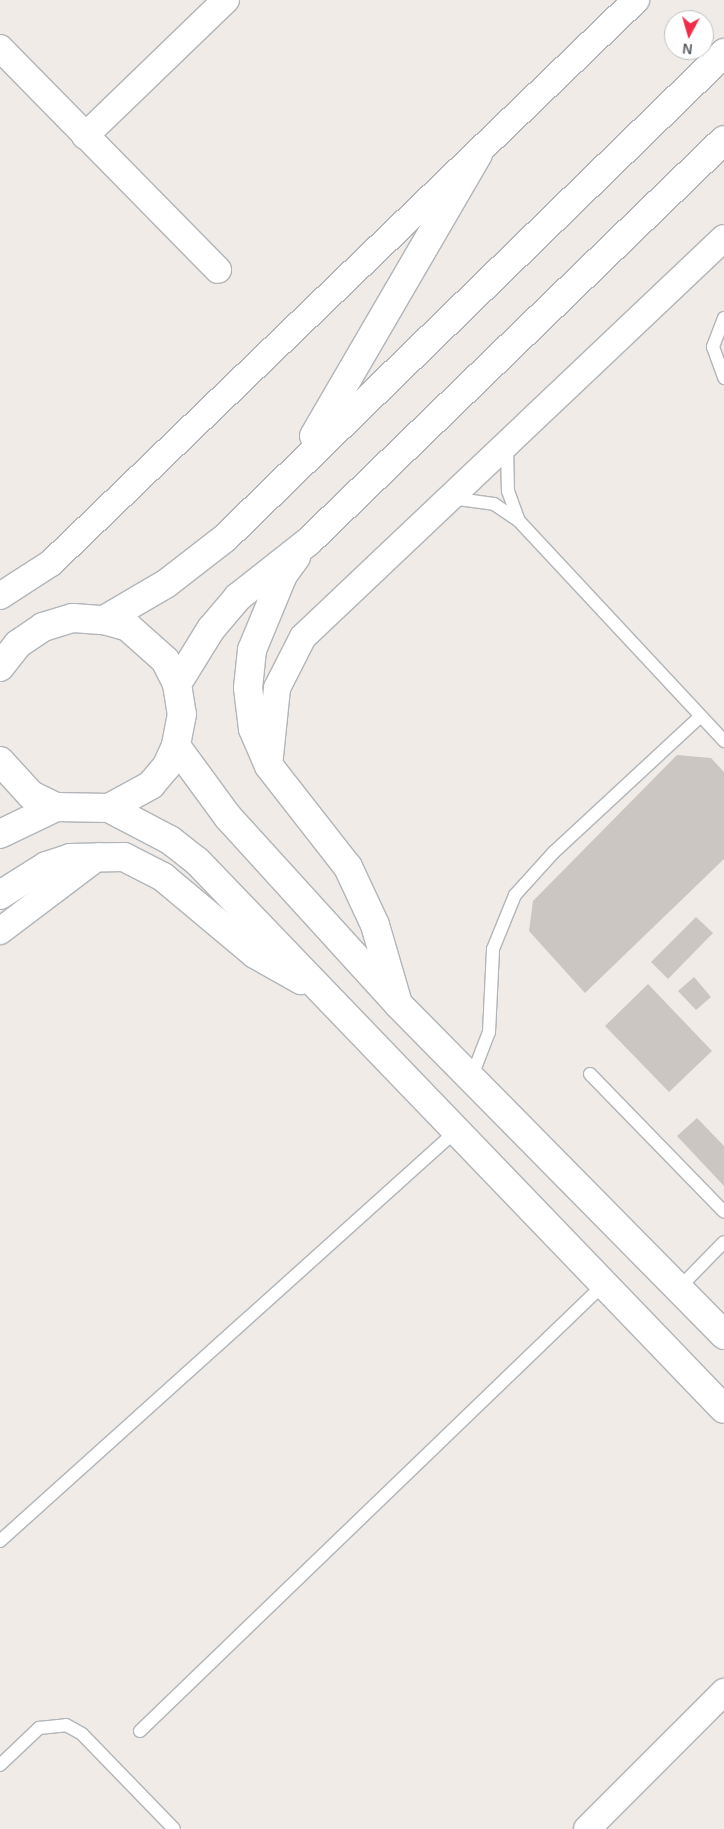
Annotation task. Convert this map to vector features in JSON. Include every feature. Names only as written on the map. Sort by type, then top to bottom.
[{"type":"main road","points":[[104,620],[197,561],[724,54]]},
{"type":"main road","points":[[177,684],[211,628],[238,597],[308,542],[724,140]]},
{"type":"main road","points":[[296,465],[478,154]]},
{"type":"main road","points":[[308,542],[283,575],[252,650],[248,688],[253,729],[269,766],[348,867],[375,925],[398,1004]]},
{"type":"main road","points":[[0,667],[18,644],[43,627],[73,618],[104,620],[128,627],[148,642],[177,684],[182,714],[176,746],[151,786],[109,808]]},
{"type":"main road","points":[[176,746],[228,817],[398,1004],[472,1076],[724,1335]]},
{"type":"main road","points":[[0,761],[31,795],[56,807],[109,808],[170,840],[197,860],[724,1409]]},
{"type":"main road","points":[[0,834],[56,807]]},
{"type":"main road","points":[[0,895],[46,866],[99,856],[124,857],[144,864],[255,954],[322,991]]},
{"type":"street","points":[[85,136],[226,0]]},
{"type":"street","points":[[5,589],[52,563],[636,0]]},
{"type":"street","points":[[0,48],[218,270]]},
{"type":"street","points":[[269,766],[277,688],[303,637],[724,238]]},
{"type":"street","points":[[0,931],[99,856]]},
{"type":"street","points":[[587,1829],[724,1692]]},
{"type":"lane","points":[[724,318],[713,347],[724,378]]},
{"type":"lane","points":[[507,444],[505,475],[519,520]]},
{"type":"lane","points":[[450,498],[486,502],[519,520],[724,742]]},
{"type":"lane","points":[[472,1076],[489,1032],[494,949],[515,895],[547,858],[700,717]]},
{"type":"lane","points":[[590,1074],[724,1212]]},
{"type":"lane","points":[[0,1541],[456,1131]]},
{"type":"lane","points":[[678,1288],[724,1242]]},
{"type":"lane","points":[[140,1731],[604,1284]]},
{"type":"lane","points":[[0,1765],[39,1728],[66,1724],[82,1734],[174,1829]]},
{"type":"building","points":[[677,755],[711,758],[724,772],[724,859],[585,993],[529,931],[533,901]]},
{"type":"building","points":[[696,917],[713,933],[668,979],[651,962]]},
{"type":"building","points":[[694,977],[711,997],[696,1010],[678,991]]},
{"type":"building","points":[[648,984],[712,1051],[669,1092],[605,1026]]},
{"type":"building","points":[[697,1118],[724,1146],[724,1186],[677,1136]]}]
